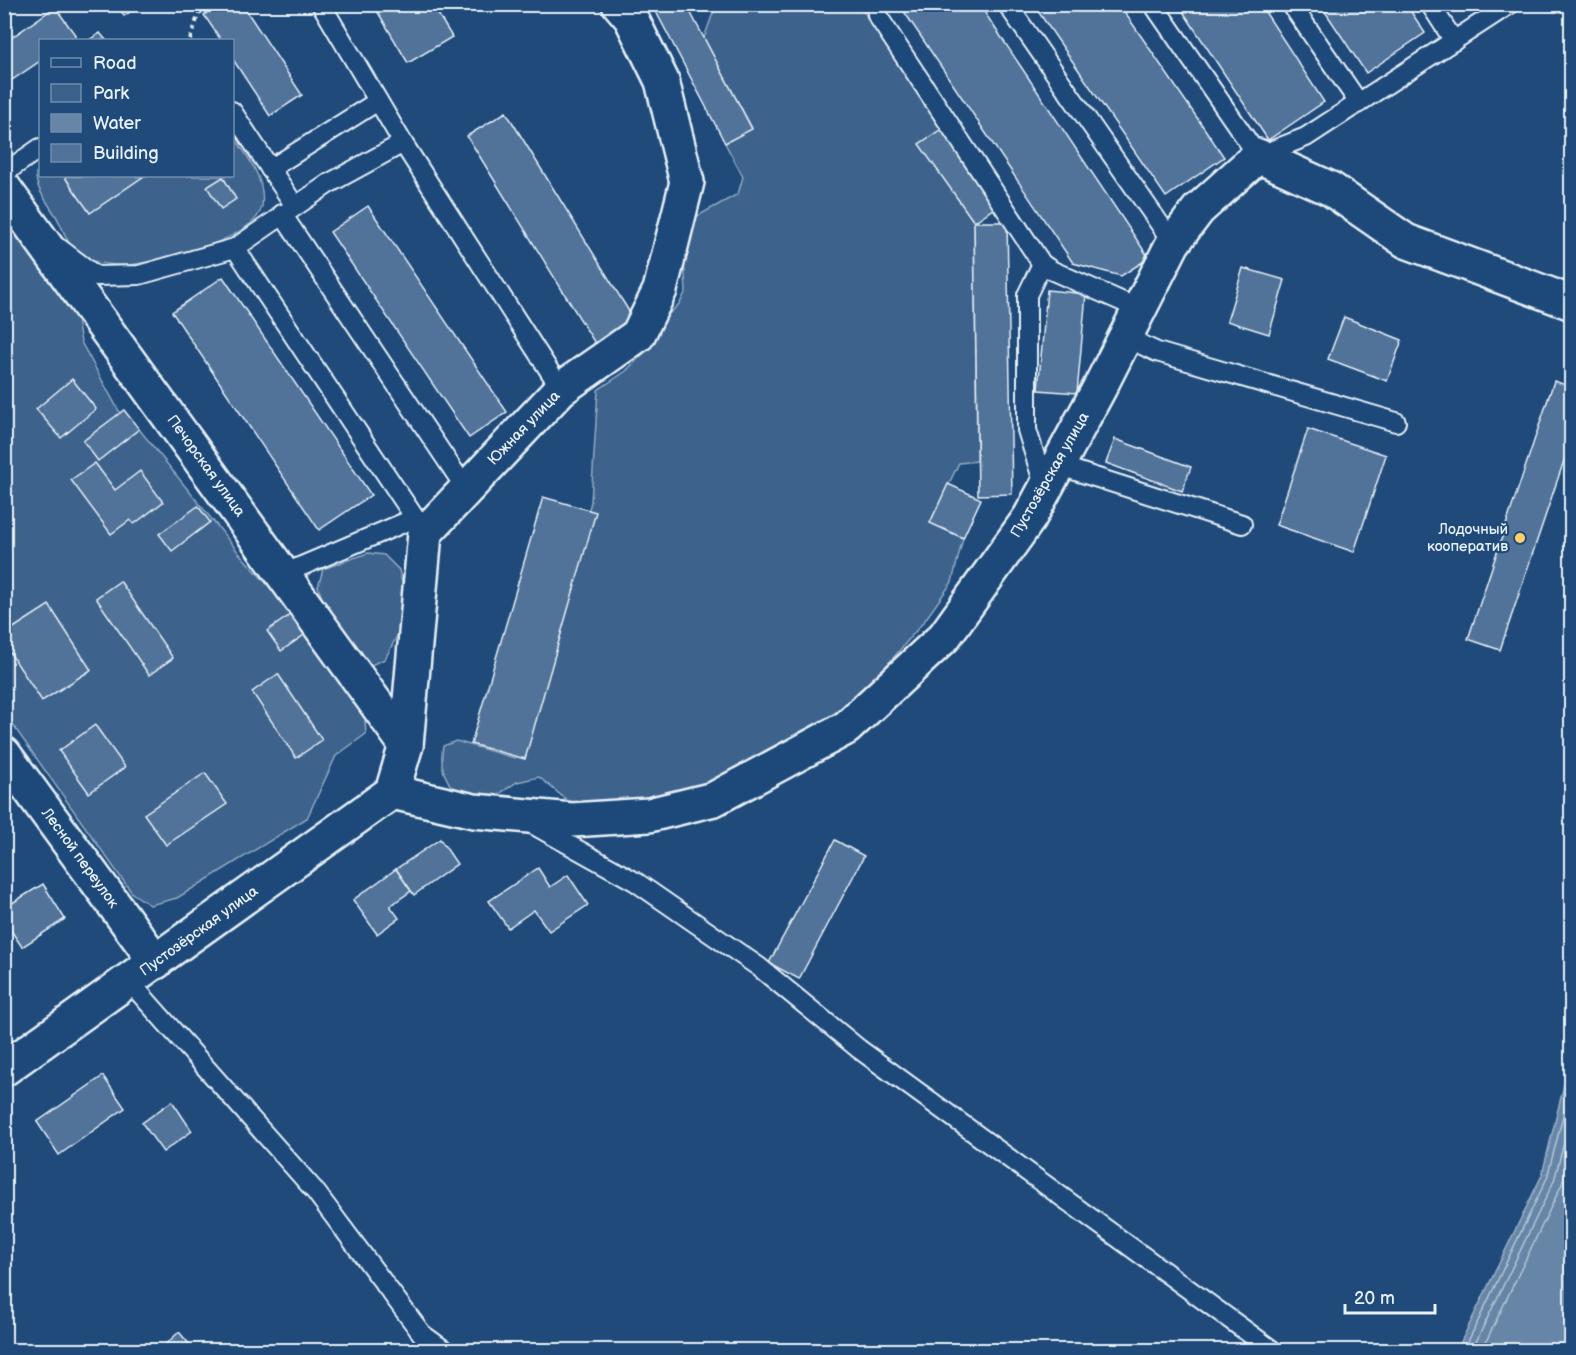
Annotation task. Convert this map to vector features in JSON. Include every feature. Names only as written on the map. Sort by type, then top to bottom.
[{"type":"street","name":"Южная улица","points":[[420,526],[466,489],[561,389],[638,335],[660,290],[687,182],[662,81],[631,18],[620,4]]},
{"type":"street","name":"Пустозёрская улица","points":[[4,1069],[392,792],[474,811],[515,815],[572,820],[649,815],[714,798],[846,728],[944,637],[1030,517],[1173,243],[1198,210],[1258,156]]},
{"type":"street","points":[[1258,156],[1330,189],[1406,240],[1572,303]]},
{"type":"street","name":"Печорская улица","points":[[4,188],[406,745]]},
{"type":"street","points":[[392,792],[406,745],[420,526]]},
{"type":"street","name":"Лесной переулок","points":[[4,754],[156,962]]},
{"type":"lane","points":[[321,4],[403,143],[561,389]]},
{"type":"lane","points":[[877,4],[877,15],[1042,264],[1132,323],[1157,352],[1396,422]]},
{"type":"lane","points":[[1007,4],[1173,243]]},
{"type":"lane","points":[[1153,4],[1258,156],[1306,137],[1510,4]]},
{"type":"lane","points":[[1291,4],[1359,103]]},
{"type":"lane","points":[[1430,4],[1454,41]]},
{"type":"lane","points":[[270,169],[378,101]]},
{"type":"lane","points":[[234,114],[270,169],[288,210],[466,489]]},
{"type":"lane","points":[[38,233],[96,276],[139,275],[235,248],[328,184],[403,143]]},
{"type":"lane","points":[[4,174],[39,149]]},
{"type":"lane","points":[[235,248],[420,526],[283,574]]},
{"type":"lane","points":[[1042,264],[1027,296],[1027,430],[1051,476],[1242,524]]},
{"type":"lane","points":[[515,815],[636,882],[759,967],[859,1049],[1272,1350]]},
{"type":"lane","points":[[129,981],[315,1191],[422,1334],[444,1350]]},
{"type":"path","points":[[190,39],[200,13],[213,4]]},
{"type":"green space","points":[[716,5],[859,5],[943,128],[920,144],[974,222],[977,461],[959,463],[930,523],[963,538],[952,582],[925,620],[883,670],[839,713],[716,780],[671,796],[589,806],[568,801],[539,777],[517,782],[487,802],[457,796],[444,772],[443,746],[456,741],[515,758],[591,502],[598,390],[626,371],[643,354],[665,318],[680,303],[686,291],[683,245],[690,220],[738,194],[743,177],[725,143],[752,128],[704,38]]},
{"type":"green space","points":[[234,137],[255,169],[263,196],[262,206],[256,218],[243,229],[225,239],[182,254],[129,265],[117,265],[85,258],[75,251],[37,184],[36,173],[39,170],[39,177],[65,177],[90,213],[143,177],[234,177]]},
{"type":"green space","points":[[4,208],[75,310],[81,342],[119,411],[139,429],[239,553],[293,613],[364,708],[366,734],[336,756],[307,818],[177,898],[150,905],[132,893],[5,714]]},
{"type":"green space","points":[[368,553],[384,555],[399,570],[406,599],[402,626],[385,659],[371,665],[356,655],[334,631],[318,587],[323,569]]},
{"type":"water","points":[[1571,1056],[1571,1350],[1457,1350],[1542,1175]]},
{"type":"building","points":[[117,4],[142,4],[124,16]]},
{"type":"building","points":[[220,4],[242,4],[302,95],[270,116],[234,61],[234,39],[220,39],[204,15]]},
{"type":"building","points":[[373,4],[432,4],[452,37],[408,63]]},
{"type":"building","points":[[652,4],[686,4],[752,129],[725,143]]},
{"type":"building","points":[[899,4],[979,4],[1149,258],[1121,276],[1073,263]]},
{"type":"building","points":[[1033,4],[1119,4],[1224,157],[1166,197]]},
{"type":"building","points":[[1178,4],[1260,4],[1324,102],[1268,140]]},
{"type":"building","points":[[1320,4],[1406,4],[1425,33],[1366,73]]},
{"type":"building","points":[[55,7],[76,36],[71,39],[39,39],[39,62],[12,80],[4,69],[4,43]]},
{"type":"building","points":[[100,33],[105,39],[91,39]]},
{"type":"building","points":[[506,112],[635,321],[596,345],[467,136]]},
{"type":"building","points":[[943,128],[997,206],[974,222],[919,144]]},
{"type":"building","points":[[65,177],[143,177],[90,213]]},
{"type":"building","points":[[223,177],[236,199],[221,209],[207,187]]},
{"type":"building","points":[[368,206],[507,412],[469,438],[330,232]]},
{"type":"building","points":[[974,222],[1007,222],[1012,494],[978,495]]},
{"type":"building","points":[[1243,268],[1285,280],[1269,334],[1227,321]]},
{"type":"building","points":[[223,277],[371,495],[319,530],[172,312]]},
{"type":"building","points":[[1047,290],[1086,294],[1077,393],[1038,390]]},
{"type":"building","points":[[1344,317],[1402,340],[1387,381],[1328,359]]},
{"type":"building","points":[[72,379],[96,409],[61,438],[36,409]]},
{"type":"building","name":"Лодочный кооператив","points":[[1554,381],[1572,387],[1572,437],[1500,650],[1468,639]]},
{"type":"building","points":[[124,410],[139,429],[98,461],[83,441]]},
{"type":"building","points":[[1308,429],[1386,455],[1354,552],[1276,525]]},
{"type":"building","points":[[1115,439],[1191,467],[1182,491],[1106,463]]},
{"type":"building","points":[[95,463],[115,490],[140,471],[163,502],[134,524],[130,520],[111,534],[71,480]]},
{"type":"building","points":[[948,484],[981,499],[963,538],[930,523]]},
{"type":"building","points":[[543,497],[596,512],[525,759],[471,744]]},
{"type":"building","points":[[198,506],[210,522],[172,551],[159,534]]},
{"type":"building","points":[[120,581],[173,658],[149,675],[96,598]]},
{"type":"building","points":[[49,605],[91,670],[42,701],[4,644],[4,634]]},
{"type":"building","points":[[293,613],[307,633],[281,651],[267,631]]},
{"type":"building","points":[[278,674],[322,740],[296,758],[252,692]]},
{"type":"building","points":[[95,725],[125,767],[89,793],[59,751]]},
{"type":"building","points":[[205,773],[227,804],[166,845],[144,814]]},
{"type":"building","points":[[440,839],[457,864],[414,895],[396,869]]},
{"type":"building","points":[[835,840],[864,856],[799,979],[769,963]]},
{"type":"building","points":[[538,868],[550,887],[568,875],[588,905],[549,931],[534,910],[508,928],[489,901]]},
{"type":"building","points":[[396,869],[411,891],[390,906],[399,918],[377,934],[353,900]]},
{"type":"building","points":[[43,884],[65,919],[22,947],[4,920],[4,908]]},
{"type":"building","points":[[103,1076],[125,1108],[59,1155],[37,1122]]},
{"type":"building","points":[[172,1101],[192,1131],[163,1152],[142,1123]]},
{"type":"building","points":[[179,1332],[190,1345],[184,1350],[168,1350],[164,1346]]},
{"type":"place","name":"Лодочный кооператив","points":[[1520,538]]}]
